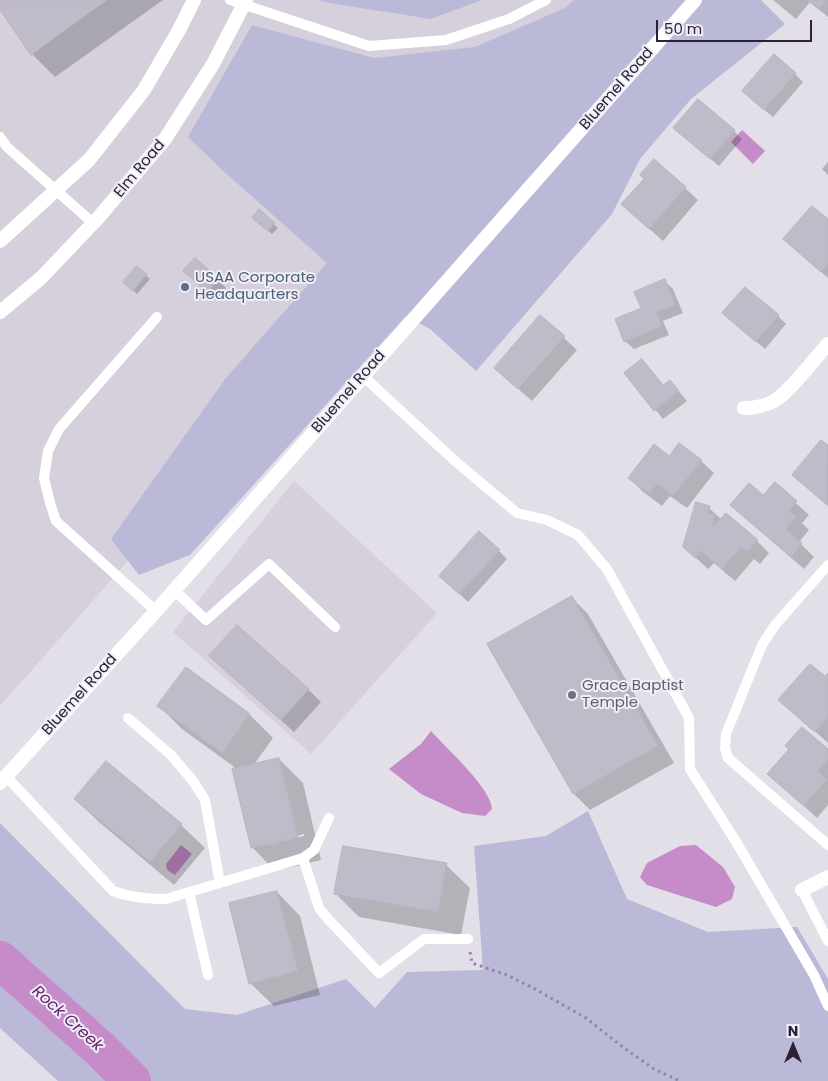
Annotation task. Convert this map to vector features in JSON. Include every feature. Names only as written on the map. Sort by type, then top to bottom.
[{"type":"street","points":[[0,241],[89,160],[144,90],[194,0]]},
{"type":"street","name":"Bluemel Road","points":[[3,780],[156,611],[695,0]]},
{"type":"street","name":"Elm Road","points":[[0,312],[41,278],[93,223],[165,139],[213,64],[245,3]]},
{"type":"street","points":[[744,408],[756,408],[775,401],[794,383],[828,344]]},
{"type":"street","points":[[802,890],[828,877]]},
{"type":"lane","points":[[230,0],[245,3],[369,46],[446,40],[509,19],[546,0]]},
{"type":"lane","points":[[0,137],[7,147],[93,223]]},
{"type":"lane","points":[[156,317],[59,428],[48,451],[44,478],[56,521],[156,611]]},
{"type":"lane","points":[[363,376],[455,461],[517,513],[547,520],[578,535],[607,569],[688,718],[690,769],[740,848],[814,975],[828,1006]]},
{"type":"lane","points":[[174,590],[206,620],[269,564],[335,627]]},
{"type":"lane","points":[[828,565],[775,625],[762,645],[726,734],[725,748],[728,758],[828,845]]},
{"type":"lane","points":[[128,718],[171,755],[194,781],[205,800],[220,883]]},
{"type":"lane","points":[[3,780],[113,891],[124,896],[147,899],[166,899],[302,858],[314,850],[330,818]]},
{"type":"lane","points":[[302,858],[320,908],[328,920],[379,973],[424,939],[468,939]]},
{"type":"lane","points":[[802,890],[828,941]]},
{"type":"lane","points":[[189,892],[208,974]]},
{"type":"path","points":[[468,939],[472,963],[507,975],[544,994],[586,1018],[654,1069],[680,1081]]},
{"type":"shaded area","name":"USAA Corporate Headquarters","points":[[0,0],[623,0],[0,706]]},
{"type":"shaded area","points":[[318,0],[482,0],[431,19]]},
{"type":"shaded area","points":[[574,0],[761,0],[785,24],[691,99],[640,159],[612,214],[476,371],[430,329],[406,316],[190,555],[139,575],[111,539],[226,378],[327,263],[188,137],[252,25],[374,58],[475,47],[565,8]]},
{"type":"shaded area","points":[[742,130],[765,151],[753,164],[731,142]]},
{"type":"shaded area","points":[[294,481],[437,613],[311,754],[173,632]]},
{"type":"shaded area","points":[[431,731],[467,768],[484,790],[490,800],[492,809],[485,816],[462,813],[421,794],[389,769],[421,744]]},
{"type":"shaded area","points":[[588,811],[627,899],[708,932],[797,927],[828,979],[828,1081],[58,1081],[0,1028],[0,823],[185,1009],[237,1015],[346,979],[375,1008],[407,972],[483,970],[474,846],[546,836]]},
{"type":"shaded area","points":[[181,845],[192,854],[175,875],[167,870],[166,864]]},
{"type":"shaded area","points":[[696,845],[723,867],[735,887],[732,899],[716,907],[647,885],[640,877],[647,863],[680,846]]},
{"type":"building","points":[[0,0],[107,0],[31,55],[0,10]]},
{"type":"building","points":[[808,0],[827,0],[819,9]]},
{"type":"building","points":[[774,54],[796,73],[764,110],[742,91]]},
{"type":"building","points":[[698,99],[735,130],[710,159],[673,128]]},
{"type":"building","points":[[654,159],[686,187],[649,229],[621,204],[644,179],[640,175]]},
{"type":"building","points":[[812,206],[828,219],[828,264],[821,272],[783,239]]},
{"type":"building","points":[[259,209],[275,223],[268,231],[252,218]]},
{"type":"building","points":[[195,258],[219,279],[207,292],[183,271]]},
{"type":"building","points":[[137,266],[147,274],[133,291],[123,282]]},
{"type":"building","points":[[665,279],[675,305],[656,312],[662,326],[624,342],[615,319],[641,308],[634,292]]},
{"type":"building","points":[[745,287],[779,315],[756,342],[722,313]]},
{"type":"building","points":[[540,315],[565,336],[518,389],[494,368]]},
{"type":"building","points":[[642,359],[663,385],[670,380],[679,391],[654,411],[624,373]]},
{"type":"building","points":[[821,440],[828,445],[827,505],[792,475]]},
{"type":"building","points":[[679,443],[702,460],[673,496],[657,484],[649,494],[628,478],[654,444],[669,456]]},
{"type":"building","points":[[775,482],[797,501],[789,511],[797,517],[786,529],[802,543],[791,557],[730,505],[749,483],[763,495]]},
{"type":"building","points":[[696,502],[710,506],[708,513],[715,515],[713,527],[726,513],[758,540],[747,552],[741,547],[722,569],[701,551],[695,558],[683,547]]},
{"type":"building","points":[[479,531],[500,550],[459,594],[439,576]]},
{"type":"building","name":"Grace Baptist Temple","points":[[572,596],[658,746],[573,794],[487,644]]},
{"type":"building","points":[[237,625],[309,689],[281,720],[209,656]]},
{"type":"building","points":[[810,664],[825,676],[828,673],[828,718],[815,732],[778,700]]},
{"type":"building","points":[[186,667],[250,714],[222,753],[157,706]]},
{"type":"building","points":[[802,727],[828,749],[828,760],[818,771],[827,779],[804,806],[767,774],[789,749],[785,746]]},
{"type":"building","points":[[279,758],[298,837],[251,848],[232,769]]},
{"type":"building","points":[[106,761],[182,824],[150,862],[74,799]]},
{"type":"building","points":[[343,846],[447,863],[438,912],[334,894]]},
{"type":"building","points":[[277,891],[298,971],[249,984],[229,903]]},
{"type":"waterway","name":"Rock Creek","points":[[0,960],[99,1048],[132,1081]]},
{"type":"place","name":"USAA Corporate Headquarters","points":[[185,287]]},
{"type":"place","name":"Grace Baptist Temple","points":[[572,695]]}]
